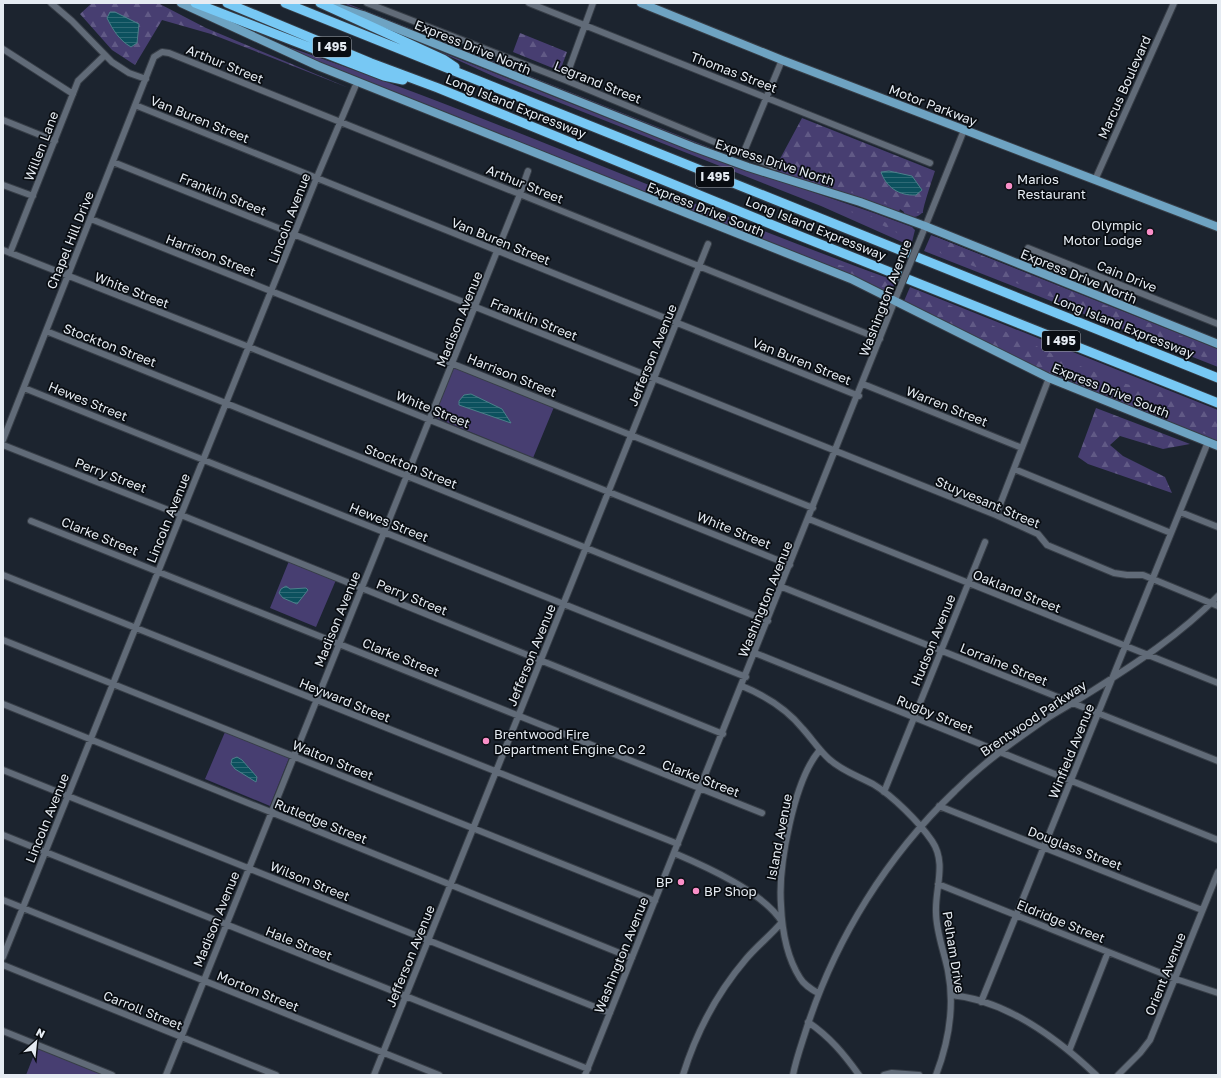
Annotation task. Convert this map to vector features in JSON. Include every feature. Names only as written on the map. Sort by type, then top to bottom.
[{"type":"highway","points":[[195,3],[384,76],[438,88]]},
{"type":"highway","name":"Long Island Expressway","points":[[227,3],[371,63],[438,88],[780,228],[1218,403]]},
{"type":"highway","name":"Long Island Expressway","points":[[285,3],[1218,378]]},
{"type":"highway","points":[[320,3],[443,59],[466,75]]},
{"type":"main road","name":"Express Drive South","points":[[181,3],[318,66],[822,267],[895,300],[1049,378],[1218,446]]},
{"type":"main road","name":"Express Drive North","points":[[325,3],[363,15],[711,154],[860,202],[925,226],[1218,344]]},
{"type":"main road","name":"Motor Parkway","points":[[641,3],[782,60],[1218,227]]},
{"type":"street","points":[[51,3],[72,21],[120,69],[146,79]]},
{"type":"street","name":"Legrand Street","points":[[367,3],[564,80],[775,167]]},
{"type":"street","points":[[385,10],[387,3]]},
{"type":"street","name":"Thomas Street","points":[[529,3],[930,163]]},
{"type":"street","points":[[564,80],[593,3]]},
{"type":"street","name":"Marcus Boulevard","points":[[1094,180],[1174,3]]},
{"type":"street","points":[[3,49],[73,94]]},
{"type":"street","name":"Chapel Hill Drive","points":[[3,440],[154,57],[162,52]]},
{"type":"street","name":"Arthur Street","points":[[162,52],[169,53],[880,339]]},
{"type":"street","name":"Willen Lane","points":[[10,253],[78,81],[105,55]]},
{"type":"street","points":[[743,154],[782,60]]},
{"type":"street","name":"Lincoln Avenue","points":[[3,957],[354,87]]},
{"type":"street","name":"Van Buren Street","points":[[136,105],[317,177],[497,252],[676,322],[858,396]]},
{"type":"street","points":[[3,120],[55,141]]},
{"type":"street","name":"Washington Avenue","points":[[586,1072],[746,678],[920,237],[964,130]]},
{"type":"street","name":"Franklin Street","points":[[113,162],[836,451]]},
{"type":"street","name":"Madison Avenue","points":[[166,1075],[270,812],[453,363],[528,171]]},
{"type":"street","points":[[3,185],[32,196]]},
{"type":"street","name":"Harrison Street","points":[[91,219],[272,290],[813,508]]},
{"type":"street","name":"Jefferson Avenue","points":[[374,1075],[708,244]]},
{"type":"street","name":"Cain Drive","points":[[1028,248],[1218,324]]},
{"type":"street","name":"White Street","points":[[3,250],[430,419],[790,565]]},
{"type":"street","name":"Stockton Street","points":[[46,331],[227,402],[406,476],[768,621]]},
{"type":"street","points":[[996,515],[1049,378]]},
{"type":"street","name":"Warren Street","points":[[863,384],[1022,448]]},
{"type":"street","name":"Hewes Street","points":[[24,388],[384,531],[746,678]]},
{"type":"street","name":"Winfield Avenue","points":[[981,1002],[1208,442]]},
{"type":"street","name":"Perry Street","points":[[3,445],[181,515],[722,734]]},
{"type":"street","name":"Stuyvesant Street","points":[[836,451],[996,515],[1038,534],[1047,545],[1114,573],[1143,575],[1218,606]]},
{"type":"street","points":[[1014,469],[1171,533]]},
{"type":"street","points":[[1180,512],[1218,527]]},
{"type":"street","name":"Oakland Street","points":[[809,518],[1218,683]]},
{"type":"street","name":"Clarke Street","points":[[31,521],[700,790],[762,813]]},
{"type":"street","name":"Hudson Avenue","points":[[884,792],[985,542]]},
{"type":"street","name":"Heyward Street","points":[[3,575],[678,844]]},
{"type":"street","name":"Lorraine Street","points":[[782,587],[1218,761]]},
{"type":"street","name":"Brentwood Parkway","points":[[792,1075],[818,993],[830,965],[857,914],[885,871],[920,827],[939,806],[1000,751],[1072,703],[1149,655],[1185,627],[1218,596]]},
{"type":"street","name":"Walton Street","points":[[3,640],[655,901]]},
{"type":"street","name":"Rugby Street","points":[[755,653],[1218,840]]},
{"type":"street","name":"Pelham Drive","points":[[742,686],[764,696],[786,711],[804,730],[819,750],[840,768],[875,785],[884,792],[920,827],[936,848],[940,867],[936,923],[948,972],[951,995],[947,1041],[936,1075]]},
{"type":"street","name":"Rutledge Street","points":[[3,704],[632,958]]},
{"type":"street","name":"Island Avenue","points":[[818,993],[807,986],[800,978],[786,946],[781,904],[782,873],[794,808],[808,767],[819,750]]},
{"type":"street","name":"Wilson Street","points":[[3,770],[610,1013]]},
{"type":"street","name":"Douglass Street","points":[[939,806],[1202,910]]},
{"type":"street","name":"Hale Street","points":[[3,835],[406,997],[586,1072]]},
{"type":"street","points":[[674,853],[708,869],[753,895],[776,912],[782,922],[746,959],[720,994],[703,1024],[683,1075]]},
{"type":"street","name":"Orient Avenue","points":[[1118,1075],[1140,1053],[1150,1040],[1176,979],[1218,872]]},
{"type":"street","name":"Eldridge Street","points":[[938,884],[1176,979],[1218,993]]},
{"type":"street","name":"Morton Street","points":[[3,900],[439,1075]]},
{"type":"street","points":[[1069,1051],[1108,952]]},
{"type":"street","name":"Carroll Street","points":[[3,965],[276,1075]]},
{"type":"street","points":[[951,995],[981,1002],[1028,1023],[1069,1051],[1096,1075]]},
{"type":"street","points":[[808,1022],[832,1041],[844,1053],[859,1075]]},
{"type":"street","points":[[3,1031],[112,1075]]},
{"type":"street","points":[[884,1075],[892,1073],[919,1075]]},
{"type":"green space","points":[[92,3],[158,3],[206,28],[349,88],[211,34],[162,20],[135,65],[112,50],[80,14]]},
{"type":"green space","points":[[343,3],[346,3],[723,153],[701,146]]},
{"type":"green space","points":[[520,33],[567,52],[560,71],[513,52]]},
{"type":"green space","points":[[274,42],[431,99],[740,222],[896,281],[890,294],[325,66]]},
{"type":"green space","points":[[431,48],[686,149],[912,227],[915,230],[911,246],[821,206],[495,77]]},
{"type":"green space","points":[[802,118],[935,171],[923,213],[912,213],[819,182],[781,166],[774,170]]},
{"type":"green space","points":[[781,166],[819,182],[922,213],[916,217],[909,216],[904,214],[904,212],[900,209],[899,212],[774,170]]},
{"type":"green space","points":[[846,210],[856,210],[901,229],[907,238],[876,222]]},
{"type":"green space","points":[[931,235],[1218,349],[1218,367],[924,251]]},
{"type":"green space","points":[[936,237],[1218,351],[1218,363],[940,253]]},
{"type":"green space","points":[[816,262],[834,263],[893,283],[889,294]]},
{"type":"green space","points":[[910,287],[1218,410],[1218,443],[1059,379],[904,301]]},
{"type":"green space","points":[[910,290],[917,290],[1070,362],[1122,383],[1168,394],[1218,412],[1218,439],[1094,393],[1053,376],[909,302]]},
{"type":"green space","points":[[454,366],[554,407],[533,458],[434,417]]},
{"type":"green space","points":[[1096,408],[1190,444],[1163,449],[1120,436],[1110,445],[1123,456],[1165,477],[1172,493],[1088,464],[1078,457]]},
{"type":"green space","points":[[289,561],[336,580],[316,627],[270,608]]},
{"type":"green space","points":[[225,732],[289,758],[270,806],[205,779]]},
{"type":"green space","points":[[37,1047],[106,1075],[26,1075]]},
{"type":"water","points":[[110,12],[115,12],[139,24],[137,43],[131,47],[120,38],[114,31],[107,18]]},
{"type":"water","points":[[889,171],[912,176],[922,190],[916,195],[910,195],[894,190],[886,182],[881,172]]},
{"type":"water","points":[[471,394],[502,409],[511,423],[459,405],[459,401],[464,395]]},
{"type":"water","points":[[286,586],[290,589],[306,588],[308,590],[297,604],[283,598],[279,593],[281,589]]},
{"type":"water","points":[[237,757],[242,760],[257,777],[256,782],[235,769],[231,764],[232,759]]},
{"type":"place","name":"Marios Restaurant","points":[[1009,186]]},
{"type":"place","name":"Olympic Motor Lodge","points":[[1150,232]]},
{"type":"place","name":"Brentwood Fire Department Engine Co 2","points":[[486,741]]},
{"type":"place","name":"BP","points":[[681,882]]},
{"type":"place","name":"BP Shop","points":[[696,891]]}]
